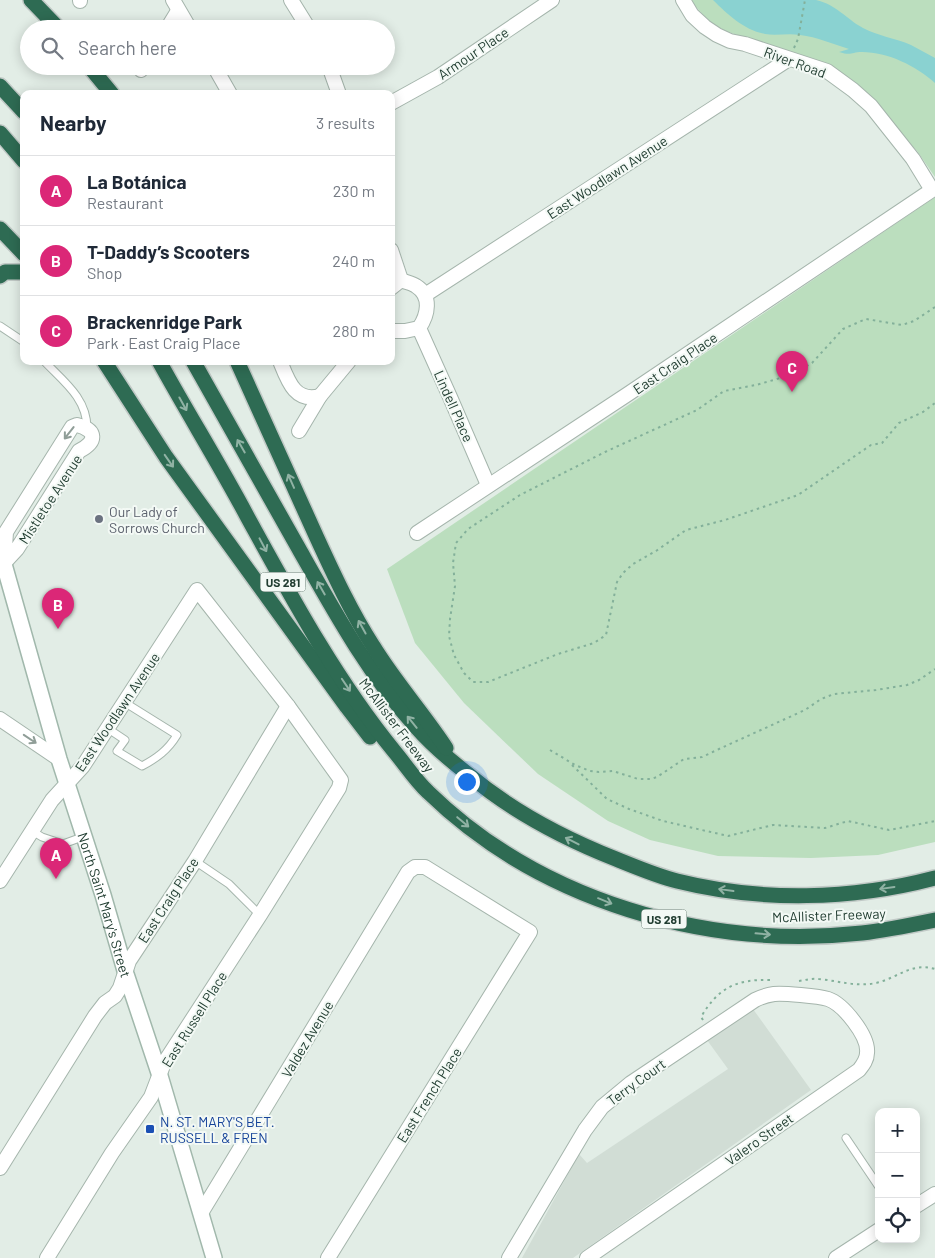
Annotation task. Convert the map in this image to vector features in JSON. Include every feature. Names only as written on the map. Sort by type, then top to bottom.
[{"type":"highway","points":[[31,0],[50,20]]},
{"type":"highway","points":[[97,75],[109,90]]},
{"type":"highway","points":[[0,86],[20,108]]},
{"type":"highway","points":[[0,133],[20,157]]},
{"type":"highway","points":[[0,228],[20,250]]},
{"type":"highway","points":[[0,276],[4,272],[20,272]]},
{"type":"highway","points":[[107,365],[166,457],[347,707],[385,753],[426,791]]},
{"type":"highway","name":"McAllister Freeway","points":[[161,365],[232,488],[286,588],[332,665],[375,729],[426,791],[474,832],[525,866],[620,907],[649,916],[721,930],[784,936],[860,933],[898,928],[935,920]]},
{"type":"highway","name":"McAllister Freeway","points":[[195,365],[327,598],[365,660],[418,730],[460,768],[508,804],[546,827],[583,846],[674,881],[710,888],[781,896],[893,888],[935,878]]},
{"type":"highway","points":[[240,365],[300,502],[348,602],[373,646],[400,686],[426,717],[460,768]]},
{"type":"main road","name":"North Saint Mary's Street","points":[[1,562],[59,758],[85,836],[126,974],[160,1076],[214,1258]]},
{"type":"street","points":[[291,0],[303,20]]},
{"type":"street","name":"Armour Place","points":[[395,101],[438,77],[552,0]]},
{"type":"street","name":"River Road","points":[[683,0],[692,15],[717,35],[730,41],[745,44],[827,71],[853,90],[871,106],[913,159],[932,190]]},
{"type":"street","points":[[170,20],[175,4]]},
{"type":"street","points":[[175,4],[185,20]]},
{"type":"street","name":"East Woodlawn Avenue","points":[[425,295],[789,59]]},
{"type":"street","points":[[219,75],[228,90]]},
{"type":"street","points":[[332,75],[338,90]]},
{"type":"street","name":"East Craig Place","points":[[416,533],[628,394],[932,190]]},
{"type":"street","points":[[395,331],[419,328],[428,312],[425,295],[416,286],[396,284]]},
{"type":"street","name":"Lindell Place","points":[[419,328],[488,485]]},
{"type":"street","points":[[282,365],[293,389],[310,399],[320,396]]},
{"type":"street","points":[[299,431],[320,396],[346,365]]},
{"type":"street","name":"Mistletoe Avenue","points":[[77,425],[87,428],[91,432],[93,439],[89,446],[79,451],[17,550],[1,562],[6,532],[72,427],[77,425]]},
{"type":"street","name":"East Woodlawn Avenue","points":[[0,881],[52,800],[82,766],[197,590],[288,706]]},
{"type":"street","name":"East Craig Place","points":[[0,1168],[95,1016],[105,1003],[115,996],[120,988],[126,974],[128,961],[195,861],[288,706]]},
{"type":"street","name":"East Russell Place","points":[[47,1258],[112,1153],[151,1097],[166,1060],[339,788],[341,780],[288,706]]},
{"type":"street","points":[[0,719],[59,758]]},
{"type":"street","name":"Valdez Avenue","points":[[201,1213],[408,872],[415,867],[425,867],[530,932]]},
{"type":"street","name":"East French Place","points":[[328,1258],[530,932]]},
{"type":"street","name":"Terry Court","points":[[509,1258],[585,1130],[611,1099],[755,1000],[776,994],[829,999]]},
{"type":"street","name":"Valero Street","points":[[587,1258],[859,1070],[868,1052],[866,1042],[856,1024],[846,1012],[829,999]]},
{"type":"street","points":[[920,1203],[935,1194]]},
{"type":"street","points":[[836,1258],[875,1233]]},
{"type":"lane","points":[[0,326],[20,339]]},
{"type":"lane","points":[[48,365],[75,393],[87,414],[87,428]]},
{"type":"lane","points":[[107,728],[125,740],[117,751],[142,766],[157,758],[169,748],[177,735],[124,702]]},
{"type":"lane","points":[[32,831],[42,837],[63,844],[85,836]]},
{"type":"lane","points":[[195,861],[229,884],[260,915]]},
{"type":"lane","points":[[846,1138],[875,1181]]},
{"type":"path","points":[[798,40],[805,0]]},
{"type":"path","points":[[935,307],[914,321],[902,325],[866,319],[843,329],[812,363],[791,374],[756,385],[724,391],[697,410],[604,452],[520,494],[468,529],[456,543],[453,562],[455,586],[450,619],[450,636],[454,655],[464,673],[473,682],[488,682],[558,654],[594,643],[606,635],[617,582],[623,573],[634,564],[656,552],[686,530],[725,520],[798,495],[870,446],[882,443],[900,423],[923,412],[935,403]]},
{"type":"path","points":[[550,750],[571,763],[590,771],[613,771],[638,779],[651,779],[684,759],[702,757],[805,710],[821,699],[834,694],[907,685],[919,680],[935,669]]},
{"type":"path","points":[[571,763],[607,798],[663,821],[728,836],[773,825],[825,828],[848,821],[889,830],[935,821]]},
{"type":"shaded area","points":[[753,1009],[811,1090],[573,1258],[522,1258],[579,1154],[587,1163],[728,1069],[707,1040]]},
{"type":"green space","points":[[692,0],[935,0],[935,177],[917,151],[854,83],[795,55],[717,28],[695,6]]},
{"type":"green space","points":[[935,197],[935,842],[878,855],[811,858],[718,856],[650,840],[608,821],[538,774],[464,703],[415,643],[387,569]]},
{"type":"water","points":[[713,0],[816,0],[823,2],[835,8],[863,28],[911,45],[935,58],[935,83],[901,61],[882,54],[843,53],[839,52],[849,49],[813,37],[796,34],[769,35],[757,32],[736,21]]},
{"type":"place","name":"Brackenridge Park","points":[[792,392]]},
{"type":"place","name":"Our Lady of Sorrows Church","points":[[99,519]]},
{"type":"place","name":"T-Daddy’s Scooters","points":[[58,629]]},
{"type":"place","name":"La Botánica","points":[[56,879]]},
{"type":"place","name":"N. ST. MARY'S BET. RUSSELL & FREN","points":[[150,1129]]}]
